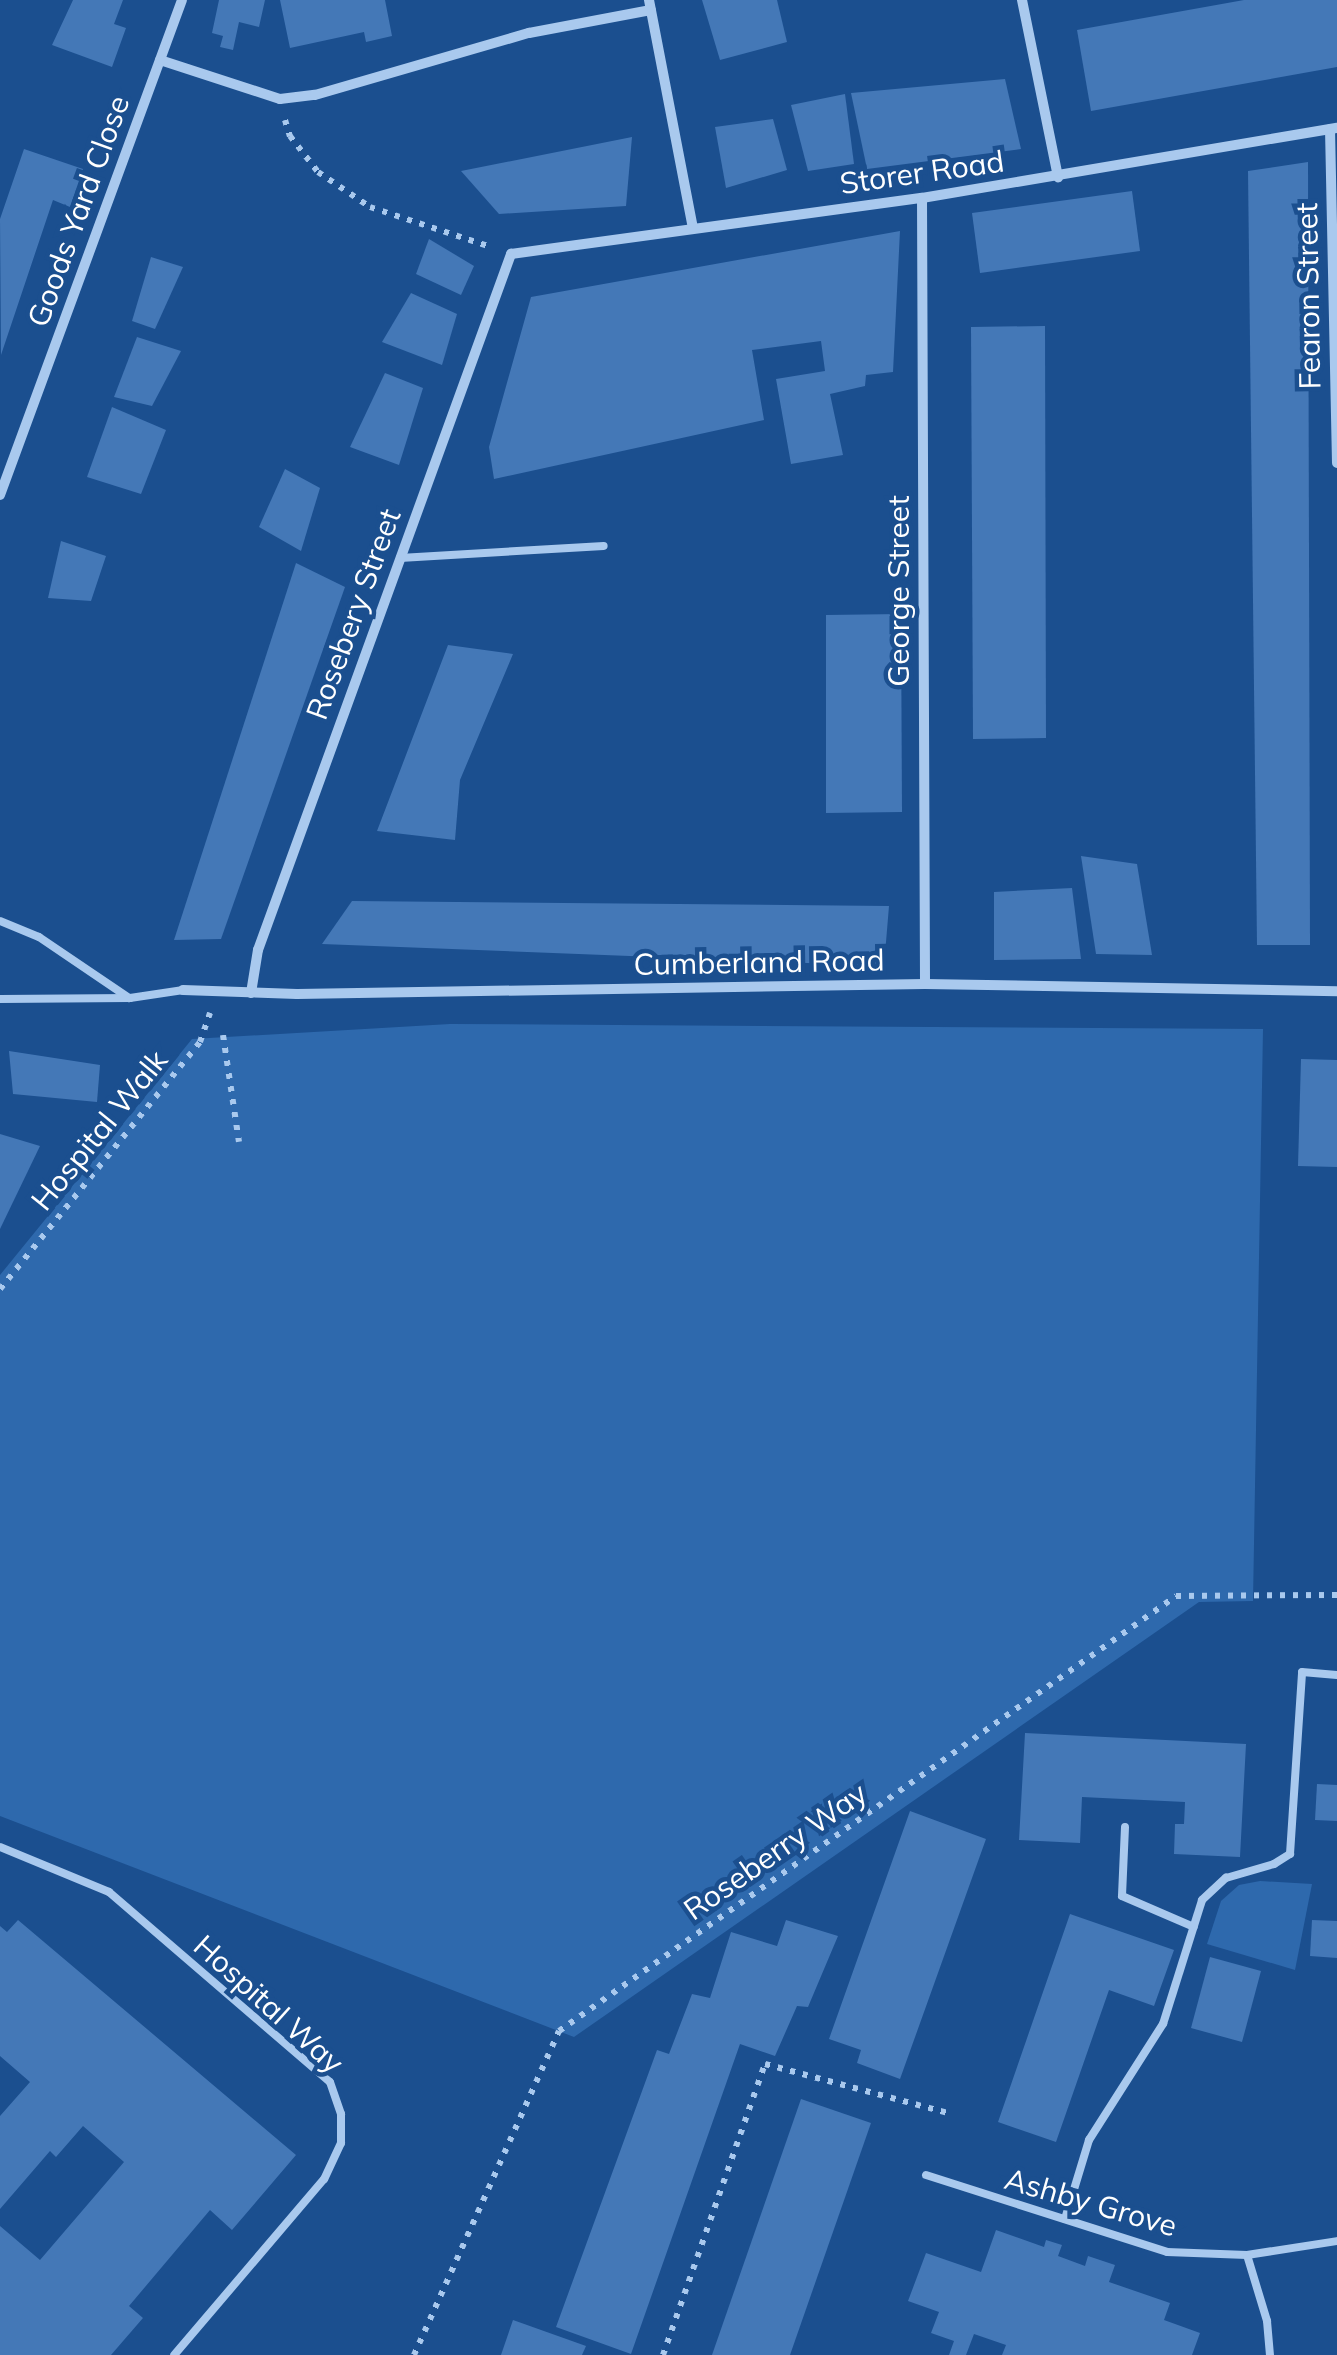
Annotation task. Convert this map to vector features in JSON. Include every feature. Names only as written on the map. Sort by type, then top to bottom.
[{"type":"street","name":"Goods Yard Close","points":[[0,495],[182,0]]},
{"type":"street","points":[[1022,0],[1058,177]]},
{"type":"street","points":[[160,60],[280,99],[315,95],[530,34],[650,5],[692,228]]},
{"type":"street","name":"Storer Road","points":[[511,254],[922,198],[1333,128]]},
{"type":"street","name":"Fearon Street","points":[[1333,128],[1337,462]]},
{"type":"street","name":"George Street","points":[[922,198],[925,984]]},
{"type":"street","name":"Rosebery Street","points":[[251,993],[258,950],[511,254]]},
{"type":"street","name":"Cumberland Road","points":[[183,990],[251,993],[925,984],[1337,990]]},
{"type":"lane","points":[[400,558],[604,546]]},
{"type":"lane","points":[[0,922],[39,937],[130,998]]},
{"type":"lane","points":[[0,999],[130,998],[183,990]]},
{"type":"lane","points":[[1065,2219],[1088,2140],[1163,2024],[1202,1900],[1226,1878],[1274,1864],[1290,1854],[1302,1672],[1337,1674]]},
{"type":"lane","points":[[1125,1827],[1122,1896],[1194,1927]]},
{"type":"lane","name":"Hospital Way","points":[[0,1847],[109,1892],[330,2082],[341,2114],[341,2143],[324,2179],[174,2355]]},
{"type":"lane","name":"Ashby Grove","points":[[926,2176],[1166,2252],[1247,2255],[1337,2241]]},
{"type":"lane","points":[[1247,2255],[1266,2321],[1270,2355]]},
{"type":"path","points":[[280,99],[290,136],[318,172],[370,207],[511,254]]},
{"type":"path","name":"Hospital Walk","points":[[0,1289],[200,1042],[209,1025],[213,991]]},
{"type":"path","points":[[223,1035],[239,1142]]},
{"type":"path","name":"Roseberry Way","points":[[414,2355],[559,2031],[1176,1596],[1337,1595]]},
{"type":"path","points":[[663,2355],[764,2064],[948,2113]]},
{"type":"shaded area","points":[[450,1024],[1263,1029],[1253,1601],[1199,1602],[574,2037],[0,1816],[0,1275],[192,1039]]},
{"type":"shaded area","points":[[1260,1881],[1312,1884],[1295,1970],[1207,1944],[1221,1901],[1239,1885]]},
{"type":"building","points":[[73,0],[123,0],[114,24],[126,28],[112,67],[52,45]]},
{"type":"building","points":[[219,0],[265,0],[259,27],[239,22],[233,50],[220,47],[223,36],[212,33]]},
{"type":"building","points":[[280,0],[385,0],[392,36],[366,42],[364,32],[290,48]]},
{"type":"building","points":[[702,0],[777,0],[787,42],[720,60]]},
{"type":"building","points":[[1244,0],[1337,0],[1337,67],[1091,111],[1077,30]]},
{"type":"building","points":[[1005,79],[1021,149],[867,169],[851,93]]},
{"type":"building","points":[[845,94],[854,164],[808,171],[791,105]]},
{"type":"building","points":[[773,119],[787,170],[726,188],[715,127]]},
{"type":"building","points":[[632,137],[626,206],[499,214],[461,171]]},
{"type":"building","points":[[24,149],[83,169],[70,207],[53,200],[1,355],[0,219]]},
{"type":"building","points":[[1308,162],[1310,945],[1257,945],[1248,171]]},
{"type":"building","points":[[1132,191],[1140,251],[980,273],[972,213]]},
{"type":"building","points":[[900,231],[893,372],[866,375],[865,386],[830,394],[843,455],[791,464],[776,379],[825,371],[821,341],[752,350],[764,420],[494,479],[489,447],[531,297]]},
{"type":"building","points":[[429,239],[474,266],[461,295],[416,274]]},
{"type":"building","points":[[151,257],[183,267],[155,329],[132,321]]},
{"type":"building","points":[[411,293],[457,314],[442,365],[382,342]]},
{"type":"building","points":[[1045,326],[1046,738],[973,739],[971,327]]},
{"type":"building","points":[[137,337],[181,351],[152,406],[114,397]]},
{"type":"building","points":[[385,373],[423,388],[399,465],[350,447]]},
{"type":"building","points":[[112,407],[166,430],[141,494],[87,477]]},
{"type":"building","points":[[285,469],[320,488],[301,551],[259,527]]},
{"type":"building","points":[[61,541],[106,556],[91,601],[48,598]]},
{"type":"building","points":[[296,563],[345,587],[221,939],[174,940]]},
{"type":"building","points":[[901,614],[902,812],[826,813],[826,615]]},
{"type":"building","points":[[448,645],[513,654],[460,780],[455,840],[377,831]]},
{"type":"building","points":[[1081,856],[1137,864],[1152,955],[1096,954]]},
{"type":"building","points":[[1072,888],[1081,959],[994,960],[994,892]]},
{"type":"building","points":[[352,901],[889,906],[884,966],[322,944]]},
{"type":"building","points":[[9,1051],[100,1065],[97,1102],[13,1094]]},
{"type":"building","points":[[1301,1059],[1337,1060],[1337,1167],[1298,1166]]},
{"type":"building","points":[[0,1134],[40,1146],[0,1229]]},
{"type":"building","points":[[1025,1733],[1246,1744],[1240,1857],[1174,1854],[1175,1824],[1184,1824],[1185,1802],[1082,1797],[1080,1843],[1019,1840]]},
{"type":"building","points":[[1317,1784],[1337,1785],[1337,1821],[1315,1820]]},
{"type":"building","points":[[910,1811],[986,1839],[900,2079],[857,2063],[861,2050],[829,2039]]},
{"type":"building","points":[[1070,1914],[1174,1950],[1154,2006],[1109,1990],[1056,2142],[998,2122]]},
{"type":"building","points":[[18,1920],[296,2155],[232,2230],[210,2210],[129,2306],[143,2318],[111,2355],[0,2355],[0,2226],[40,2260],[124,2162],[83,2126],[56,2157],[50,2151],[0,2209],[0,2116],[30,2082],[0,2056],[0,1926],[7,1932]]},
{"type":"building","points":[[786,1920],[838,1936],[808,2007],[797,2006],[775,2056],[740,2044],[631,2354],[556,2327],[657,2050],[669,2054],[692,1994],[710,1998],[731,1932],[777,1946]]},
{"type":"building","points":[[1312,1920],[1337,1921],[1337,1958],[1310,1956]]},
{"type":"building","points":[[1210,1957],[1261,1971],[1242,2042],[1191,2028]]},
{"type":"building","points":[[801,2099],[871,2123],[790,2355],[712,2355]]},
{"type":"building","points":[[996,2230],[1044,2247],[1046,2240],[1062,2245],[1058,2256],[1085,2266],[1088,2256],[1115,2265],[1109,2282],[1170,2303],[1164,2320],[1200,2333],[1192,2355],[1002,2355],[1006,2345],[974,2334],[966,2355],[949,2355],[954,2341],[931,2333],[939,2312],[908,2301],[926,2253],[981,2272]]},
{"type":"building","points":[[513,2320],[586,2346],[582,2355],[501,2355]]}]
